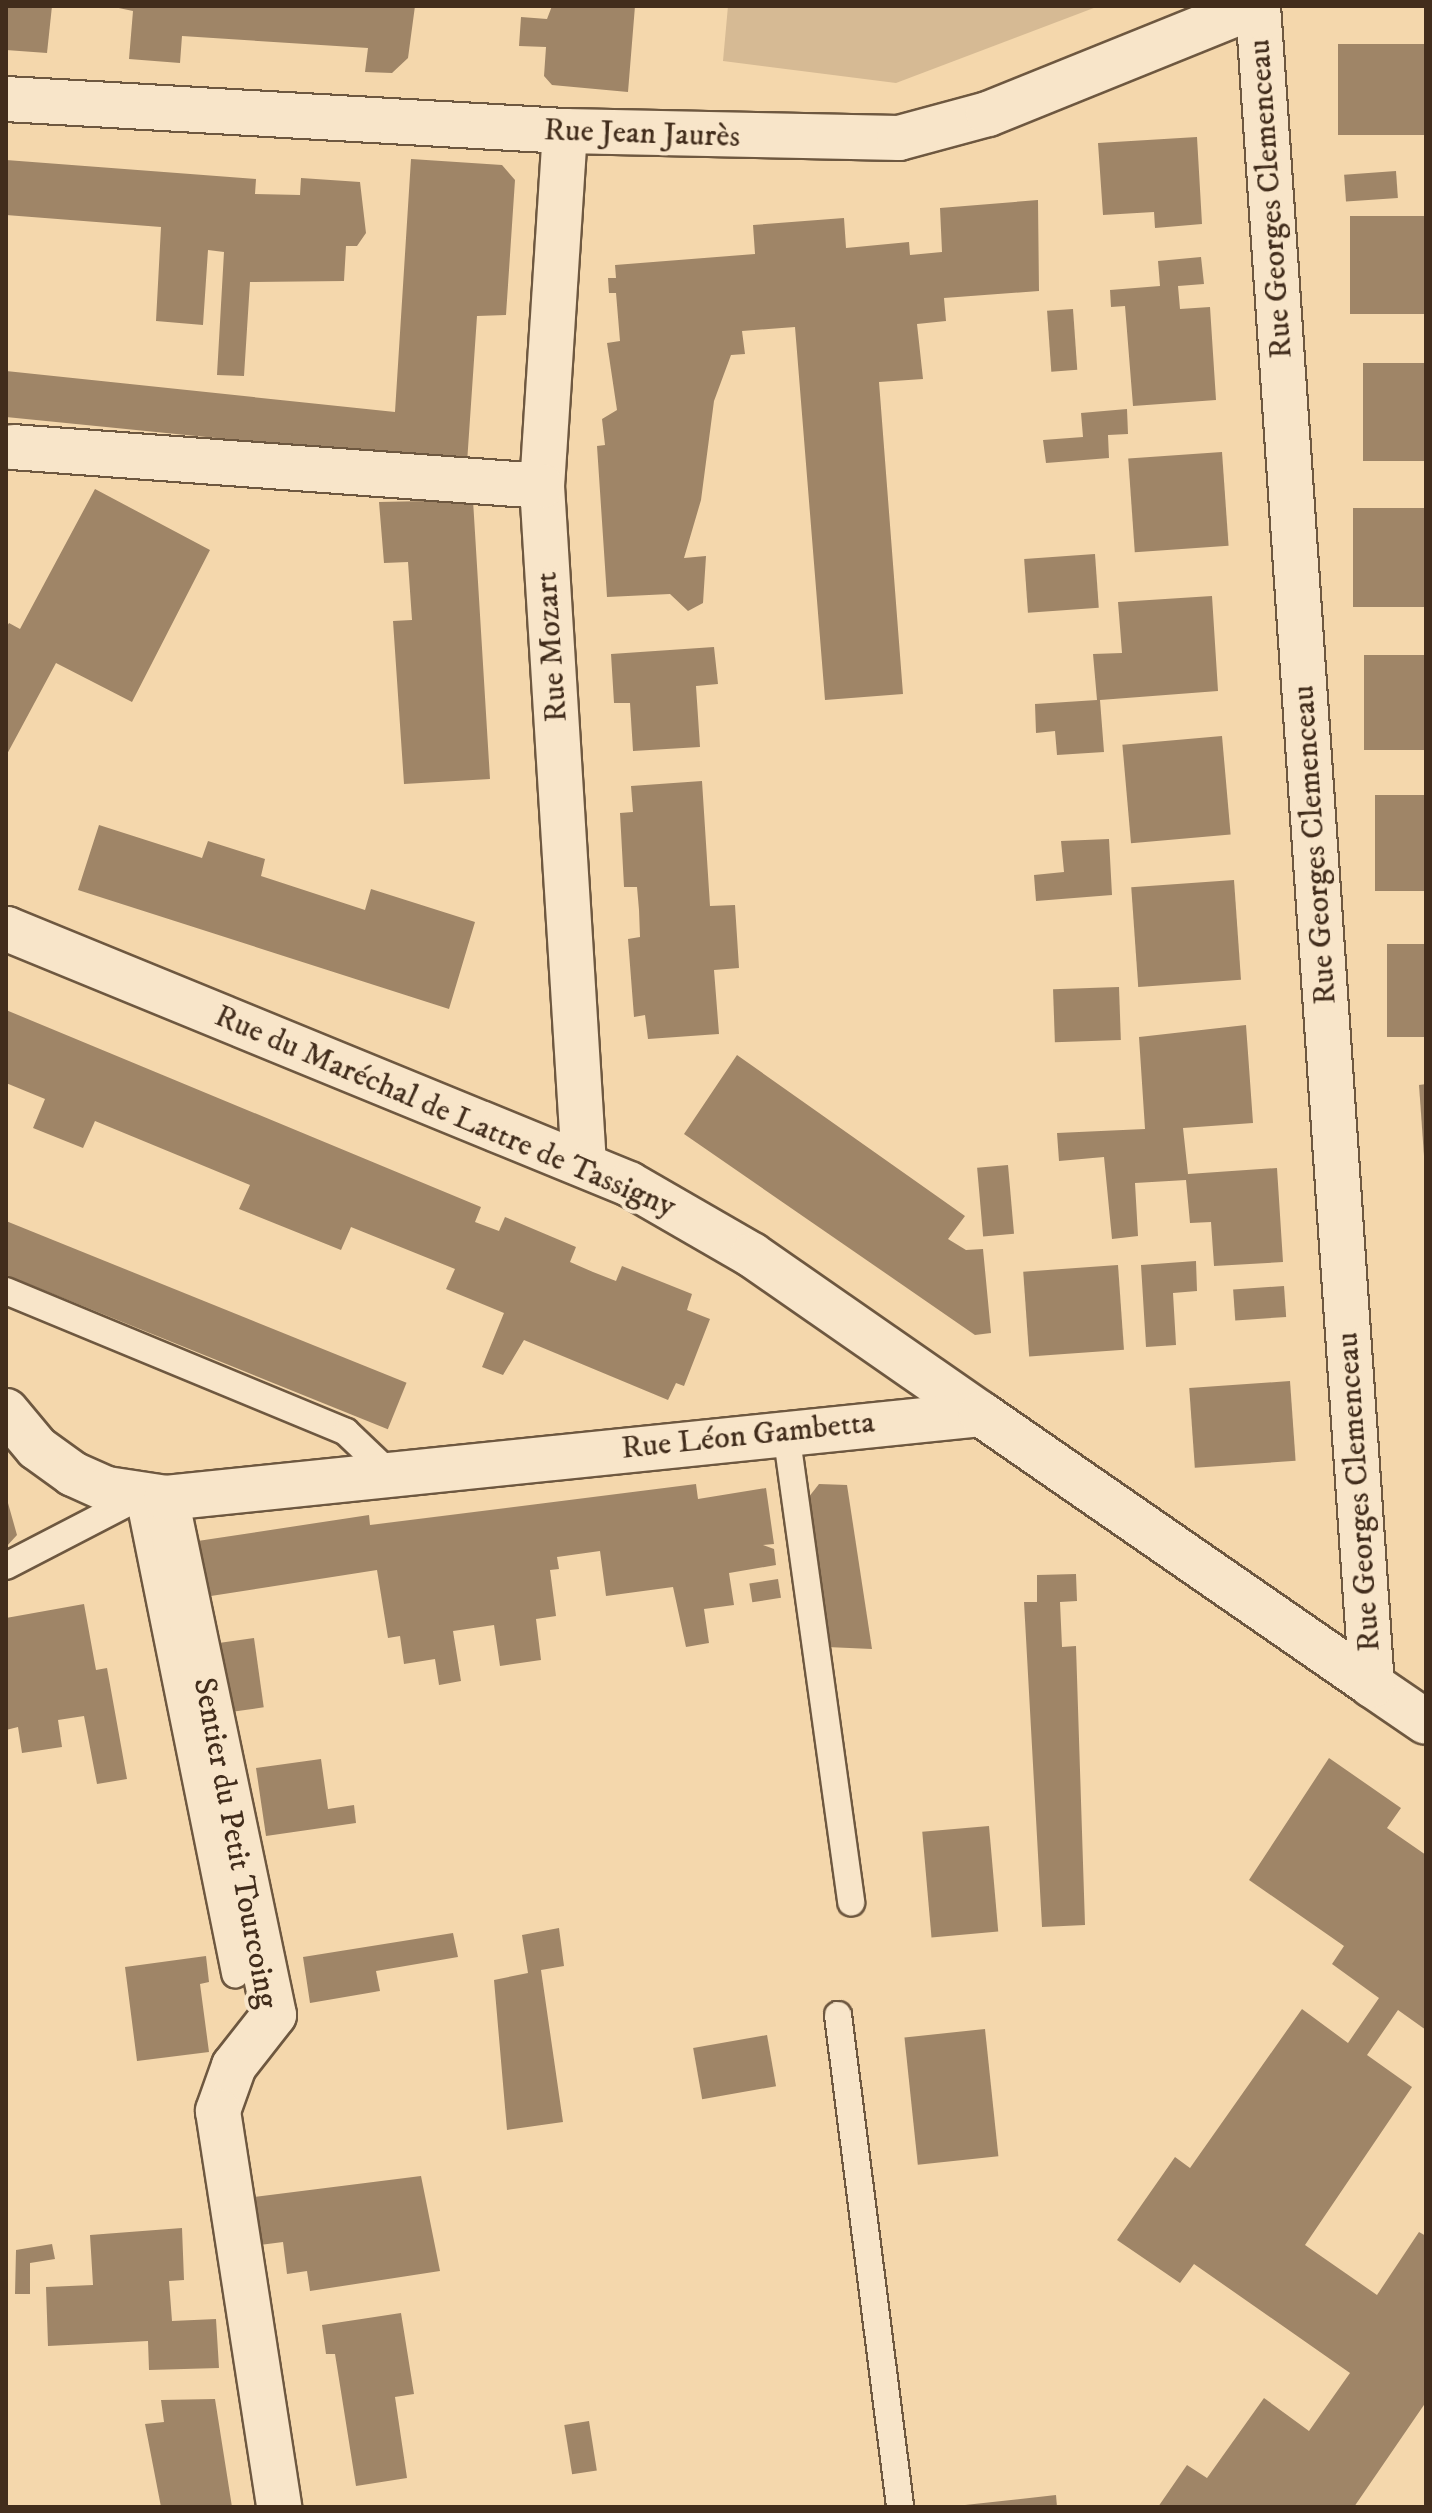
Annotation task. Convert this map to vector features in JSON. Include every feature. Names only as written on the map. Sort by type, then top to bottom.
[{"type":"street","name":"Rue Jean Jaurès","points":[[6,99],[565,131],[832,141],[928,133],[1256,6]]},
{"type":"street","name":"Rue Georges Clemenceau","points":[[1256,6],[1372,1685]]},
{"type":"street","name":"Rue Mozart","points":[[565,131],[542,486],[584,1164]]},
{"type":"street","points":[[12,447],[542,486]]},
{"type":"street","name":"Rue du Maréchal de Lattre de Tassigny","points":[[7,929],[584,1164],[705,1225],[981,1414]]},
{"type":"street","name":"Rue Léon Gambetta","points":[[6,1411],[37,1448],[73,1474],[152,1497],[981,1414]]},
{"type":"street","points":[[981,1414],[1426,1722]]},
{"type":"street","name":"Sentier du Petit Tourcoing","points":[[152,1497],[274,2015],[234,2066],[218,2111],[279,2507]]},
{"type":"lane","points":[[6,1291],[346,1432],[388,1472]]},
{"type":"lane","points":[[786,1432],[851,1903]]},
{"type":"lane","points":[[6,1566],[152,1497],[235,1974]]},
{"type":"lane","points":[[838,2015],[900,2507]]},
{"type":"shaded area","points":[[728,6],[1099,6],[896,83],[723,61]]},
{"type":"building","points":[[6,6],[52,6],[47,53],[6,50]]},
{"type":"building","points":[[109,6],[415,6],[408,58],[392,73],[365,72],[368,48],[182,36],[180,63],[129,59],[133,11]]},
{"type":"building","points":[[552,6],[635,6],[628,92],[552,85],[544,76],[546,47],[519,46],[521,17],[547,19]]},
{"type":"building","points":[[1338,44],[1426,44],[1426,135],[1338,135]]},
{"type":"building","points":[[1197,137],[1202,224],[1155,228],[1154,212],[1103,215],[1098,143]]},
{"type":"building","points":[[411,159],[502,165],[515,180],[506,315],[477,316],[467,463],[6,417],[6,371],[395,412]]},
{"type":"building","points":[[6,160],[256,179],[255,194],[300,195],[301,178],[360,182],[366,233],[357,246],[346,246],[344,281],[250,282],[244,376],[217,375],[224,252],[208,250],[203,325],[156,321],[161,227],[6,215]]},
{"type":"building","points":[[1396,171],[1398,198],[1346,202],[1344,175]]},
{"type":"building","points":[[1038,200],[1039,291],[944,298],[946,321],[917,324],[923,379],[879,382],[903,694],[825,700],[795,327],[742,331],[745,354],[731,355],[714,401],[701,500],[684,558],[706,556],[703,603],[688,611],[670,594],[607,597],[597,446],[605,445],[602,419],[617,410],[607,343],[620,341],[616,293],[609,293],[608,278],[616,278],[615,265],[755,254],[753,225],[844,218],[846,248],[909,242],[910,255],[942,252],[940,208]]},
{"type":"building","points":[[1350,216],[1426,216],[1426,314],[1350,314]]},
{"type":"building","points":[[1201,257],[1204,284],[1178,286],[1180,309],[1210,307],[1216,400],[1133,406],[1125,306],[1111,307],[1110,290],[1160,286],[1158,261]]},
{"type":"building","points":[[1073,309],[1077,370],[1051,372],[1047,311]]},
{"type":"building","points":[[1363,363],[1426,363],[1426,461],[1363,461]]},
{"type":"building","points":[[1127,409],[1128,434],[1108,435],[1109,458],[1046,463],[1043,440],[1083,437],[1081,413]]},
{"type":"building","points":[[1222,452],[1229,546],[1135,552],[1128,459]]},
{"type":"building","points":[[95,489],[210,550],[132,702],[56,663],[6,756],[6,628],[9,623],[20,629]]},
{"type":"building","points":[[473,500],[490,779],[404,784],[393,621],[412,620],[408,562],[384,563],[379,502]]},
{"type":"building","points":[[1353,508],[1426,508],[1426,607],[1353,607]]},
{"type":"building","points":[[1095,554],[1099,608],[1028,613],[1024,559]]},
{"type":"building","points":[[1212,596],[1218,691],[1100,700],[1104,752],[1057,755],[1055,731],[1036,733],[1035,704],[1097,700],[1093,654],[1122,653],[1118,602]]},
{"type":"building","points":[[714,647],[718,684],[696,686],[700,747],[633,751],[630,703],[614,703],[611,654]]},
{"type":"building","points":[[1364,655],[1426,655],[1426,750],[1364,750]]},
{"type":"building","points":[[1222,736],[1231,835],[1131,843],[1122,745]]},
{"type":"building","points":[[702,781],[710,906],[735,905],[739,968],[714,970],[719,1034],[648,1039],[645,1015],[634,1017],[628,939],[640,937],[639,910],[637,887],[624,887],[620,813],[633,812],[631,786]]},
{"type":"building","points":[[1375,795],[1426,795],[1426,891],[1375,891]]},
{"type":"building","points":[[99,825],[202,858],[208,841],[265,859],[261,876],[365,910],[371,889],[475,922],[449,1009],[78,890]]},
{"type":"building","points":[[1109,839],[1112,895],[1036,901],[1034,875],[1064,872],[1061,841]]},
{"type":"building","points":[[1234,880],[1241,980],[1138,987],[1131,887]]},
{"type":"building","points":[[1387,944],[1426,944],[1426,1037],[1387,1037]]},
{"type":"building","points":[[1119,987],[1121,1040],[1055,1042],[1053,989]]},
{"type":"building","points":[[6,1010],[481,1207],[475,1222],[499,1231],[505,1217],[576,1247],[570,1262],[593,1272],[616,1281],[622,1266],[692,1294],[687,1310],[710,1319],[684,1386],[676,1383],[668,1400],[524,1340],[503,1375],[482,1367],[504,1313],[446,1289],[455,1269],[351,1227],[341,1250],[239,1209],[250,1185],[95,1121],[83,1148],[33,1128],[45,1099],[6,1083]]},
{"type":"building","points":[[1246,1025],[1253,1123],[1183,1128],[1188,1174],[1277,1168],[1283,1262],[1214,1266],[1211,1222],[1190,1223],[1186,1180],[1135,1183],[1138,1236],[1112,1239],[1104,1157],[1059,1161],[1057,1133],[1145,1129],[1139,1037]]},
{"type":"building","points":[[737,1055],[965,1216],[948,1239],[966,1250],[983,1249],[991,1333],[975,1335],[684,1134]]},
{"type":"building","points":[[1426,1084],[1426,1156],[1424,1156],[1419,1085]]},
{"type":"building","points":[[1008,1165],[1014,1234],[983,1236],[977,1168]]},
{"type":"building","points":[[6,1221],[407,1383],[388,1429],[6,1275]]},
{"type":"building","points":[[1196,1261],[1197,1291],[1173,1293],[1176,1345],[1146,1347],[1141,1265]]},
{"type":"building","points":[[1118,1265],[1124,1350],[1029,1356],[1023,1272]]},
{"type":"building","points":[[1284,1286],[1286,1317],[1235,1320],[1233,1290]]},
{"type":"building","points":[[1290,1381],[1296,1461],[1195,1468],[1189,1388]]},
{"type":"building","points":[[696,1484],[698,1499],[766,1488],[774,1544],[763,1545],[774,1549],[776,1565],[729,1573],[734,1605],[704,1609],[709,1643],[686,1647],[673,1587],[606,1596],[600,1551],[557,1557],[559,1569],[550,1570],[556,1616],[536,1619],[541,1660],[500,1666],[494,1625],[453,1631],[461,1681],[439,1685],[435,1659],[404,1664],[400,1636],[388,1638],[377,1570],[198,1598],[191,1542],[369,1515],[370,1525]]},
{"type":"building","points":[[819,1484],[847,1485],[872,1649],[827,1647],[808,1498]]},
{"type":"building","points":[[6,1496],[17,1535],[6,1547]]},
{"type":"building","points":[[1076,1574],[1077,1601],[1060,1602],[1062,1647],[1076,1646],[1085,1925],[1042,1927],[1024,1602],[1037,1602],[1037,1575]]},
{"type":"building","points":[[778,1579],[781,1598],[752,1602],[749,1584]]},
{"type":"building","points":[[84,1604],[96,1670],[107,1668],[127,1779],[97,1784],[84,1716],[58,1720],[62,1747],[22,1753],[18,1727],[6,1730],[6,1618]]},
{"type":"building","points":[[254,1638],[264,1707],[216,1714],[206,1645]]},
{"type":"building","points":[[1329,1758],[1401,1808],[1387,1828],[1426,1855],[1426,2030],[1398,2010],[1367,2055],[1412,2087],[1305,2245],[1377,2295],[1419,2232],[1426,2236],[1426,2402],[1354,2507],[1158,2507],[1187,2465],[1207,2478],[1264,2398],[1309,2431],[1350,2373],[1194,2264],[1180,2283],[1117,2240],[1175,2157],[1190,2168],[1302,2009],[1348,2043],[1379,1998],[1332,1964],[1344,1946],[1249,1880]]},
{"type":"building","points":[[321,1759],[328,1809],[354,1805],[356,1823],[266,1836],[256,1768]]},
{"type":"building","points":[[989,1826],[998,1932],[931,1937],[922,1832]]},
{"type":"building","points":[[559,1928],[564,1966],[541,1970],[563,2122],[507,2130],[494,1980],[528,1973],[522,1935]]},
{"type":"building","points":[[453,1933],[458,1957],[376,1971],[380,1991],[310,2003],[303,1957]]},
{"type":"building","points":[[206,1956],[209,1982],[200,1984],[209,2052],[137,2061],[125,1967]]},
{"type":"building","points":[[985,2029],[998,2156],[918,2165],[904,2037]]},
{"type":"building","points":[[767,2035],[776,2086],[702,2099],[693,2048]]},
{"type":"building","points":[[421,2176],[440,2271],[310,2291],[307,2271],[287,2274],[283,2242],[245,2247],[239,2199]]},
{"type":"building","points":[[182,2228],[184,2280],[169,2281],[172,2321],[216,2319],[219,2368],[149,2370],[148,2341],[48,2346],[46,2287],[93,2285],[90,2235]]},
{"type":"building","points":[[52,2244],[55,2259],[30,2263],[30,2294],[15,2294],[16,2250]]},
{"type":"building","points":[[401,2313],[414,2394],[395,2397],[407,2478],[356,2486],[335,2354],[326,2354],[322,2325]]},
{"type":"building","points":[[215,2399],[232,2507],[161,2507],[145,2424],[164,2422],[161,2400]]},
{"type":"building","points":[[589,2421],[597,2470],[572,2474],[564,2425]]},
{"type":"building","points":[[1056,2495],[1057,2507],[965,2507],[965,2505]]}]
